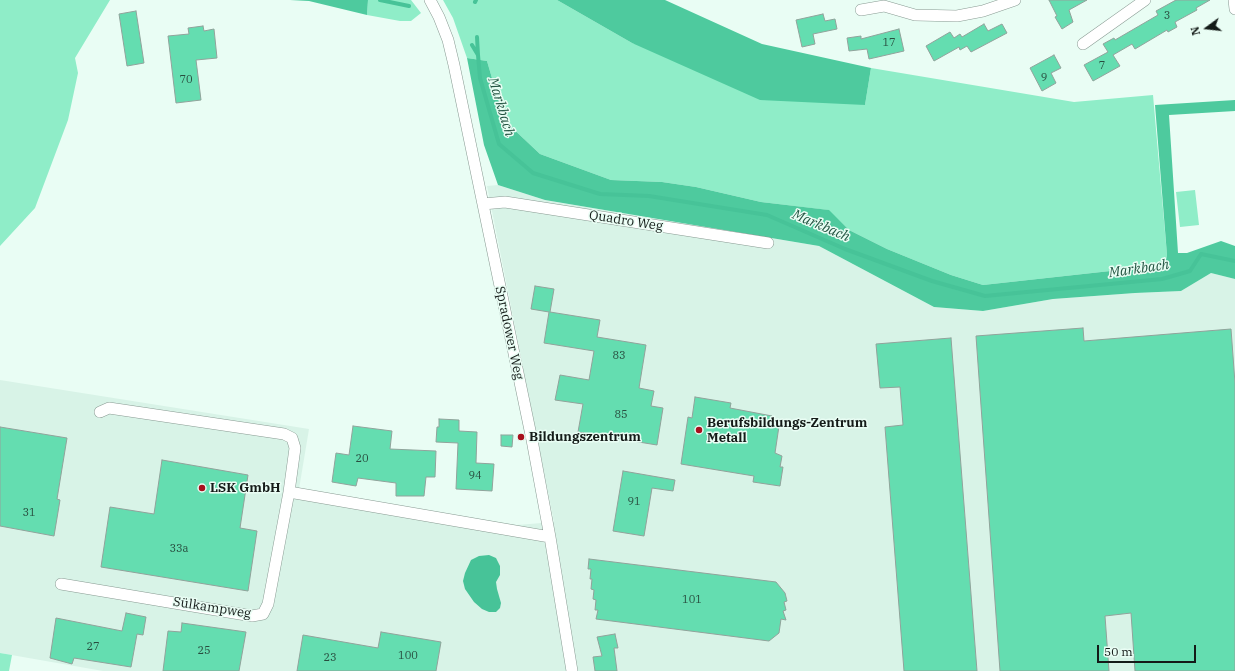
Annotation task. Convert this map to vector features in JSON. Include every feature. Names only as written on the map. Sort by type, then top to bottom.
[{"type":"street","name":"Spradower Weg","points":[[430,0],[439,17],[450,46],[532,440],[572,671]]},
{"type":"street","points":[[861,10],[884,6],[915,15],[957,16],[983,11],[1015,0]]},
{"type":"street","points":[[1083,44],[1145,0]]},
{"type":"street","points":[[1234,0],[1235,9]]},
{"type":"street","name":"Quadro Weg","points":[[483,204],[505,202],[768,243]]},
{"type":"street","name":"Sülkampweg","points":[[61,584],[252,616],[263,614],[268,604],[289,492],[295,448],[292,438],[284,434],[109,408],[100,412]]},
{"type":"street","points":[[289,492],[550,537]]},
{"type":"shaded area","points":[[0,0],[110,0],[75,58],[78,73],[68,120],[35,208],[0,246]]},
{"type":"shaded area","points":[[290,0],[368,0],[367,15],[309,1]]},
{"type":"shaded area","points":[[368,0],[411,0],[421,13],[411,21],[400,21],[367,15]]},
{"type":"shaded area","points":[[443,0],[557,0],[632,43],[865,105],[871,68],[1074,102],[1153,95],[1167,255],[1165,265],[983,285],[951,275],[887,249],[849,230],[828,210],[761,202],[696,187],[662,182],[611,180],[540,154],[507,123],[501,109],[487,61],[467,58],[453,18]]},
{"type":"shaded area","points":[[557,0],[665,0],[762,44],[871,68],[865,105],[760,100],[632,43]]},
{"type":"shaded area","points":[[467,58],[487,61],[501,109],[507,123],[540,154],[611,180],[662,182],[696,187],[761,202],[829,210],[849,230],[887,249],[951,275],[983,285],[1165,265],[1167,255],[1155,105],[1235,100],[1235,111],[1169,115],[1178,253],[1187,253],[1221,241],[1235,246],[1235,279],[1211,273],[1181,291],[1053,299],[983,311],[934,307],[819,246],[545,200],[498,185],[484,145]]},
{"type":"shaded area","points":[[498,185],[545,200],[819,246],[934,307],[983,311],[1053,299],[1181,291],[1211,273],[1235,279],[1235,671],[103,671],[0,653],[0,380],[309,429],[299,489],[517,525],[554,522],[487,186]]},
{"type":"shaded area","points":[[1195,190],[1199,225],[1180,227],[1176,192]]},
{"type":"shaded area","points":[[489,555],[496,558],[500,566],[500,575],[496,582],[501,603],[500,608],[496,612],[489,612],[482,609],[474,602],[465,589],[463,581],[471,560],[479,556]]},
{"type":"shaded area","points":[[0,653],[12,655],[9,671],[0,671]]},
{"type":"building","points":[[1049,0],[1087,0],[1069,10],[1073,22],[1062,29],[1055,17],[1057,16]]},
{"type":"building","points":[[1176,0],[1210,0],[1196,8],[1197,10],[1175,22],[1177,27],[1168,32],[1167,30],[1135,49],[1132,44],[1113,55],[1120,66],[1093,81],[1084,65],[1108,52],[1103,44],[1114,38],[1115,40],[1158,15],[1156,11]]},
{"type":"building","points":[[136,11],[144,63],[127,66],[119,14]]},
{"type":"building","points":[[823,14],[825,21],[835,19],[837,29],[813,34],[815,44],[802,47],[796,20]]},
{"type":"building","points":[[984,24],[988,31],[1002,24],[1007,33],[971,52],[967,46],[960,50],[959,47],[934,61],[926,46],[950,32],[954,38],[960,34],[962,37]]},
{"type":"building","points":[[203,26],[204,31],[214,29],[217,58],[196,60],[201,100],[176,103],[168,36],[189,34],[188,28]]},
{"type":"building","points":[[899,29],[904,51],[869,59],[867,49],[849,51],[847,38],[861,36],[861,39]]},
{"type":"building","points":[[1054,55],[1061,68],[1051,73],[1056,83],[1042,91],[1030,68]]},
{"type":"building","points":[[535,286],[554,289],[550,312],[600,320],[597,337],[646,345],[639,388],[654,391],[651,406],[663,408],[657,445],[578,432],[583,404],[555,400],[560,375],[589,380],[594,351],[544,343],[549,312],[531,309]]},
{"type":"building","points":[[1083,328],[1084,341],[1231,329],[1235,383],[1235,671],[1135,671],[1131,613],[1105,616],[1109,671],[1000,671],[976,336]]},
{"type":"building","points":[[951,338],[977,671],[904,671],[885,427],[903,425],[900,387],[880,388],[876,344]]},
{"type":"building","points":[[695,397],[731,403],[730,408],[772,416],[771,425],[779,426],[775,453],[782,456],[780,467],[783,467],[780,486],[753,482],[754,476],[681,464],[688,417],[692,418]]},
{"type":"building","points":[[439,419],[459,420],[459,431],[477,432],[476,463],[494,464],[492,491],[456,489],[458,443],[436,442]]},
{"type":"building","points":[[353,426],[392,431],[390,449],[436,451],[435,477],[426,477],[424,496],[396,496],[396,483],[358,478],[356,486],[332,482],[336,453],[349,455]]},
{"type":"building","points":[[0,427],[67,438],[57,499],[60,500],[54,536],[0,526]]},
{"type":"building","points":[[501,435],[513,435],[512,447],[501,446]]},
{"type":"building","points":[[162,460],[248,475],[240,528],[257,531],[248,591],[101,567],[110,507],[154,514]]},
{"type":"building","points":[[623,471],[675,480],[673,491],[652,488],[644,536],[613,531]]},
{"type":"building","points":[[589,559],[776,582],[785,593],[787,601],[784,602],[786,610],[783,611],[786,620],[781,619],[779,633],[769,641],[596,619],[598,610],[595,610],[596,600],[593,599],[594,590],[591,589],[591,569],[588,569]]},
{"type":"building","points":[[126,613],[146,617],[143,635],[137,634],[131,667],[74,658],[72,664],[50,658],[56,618],[122,631]]},
{"type":"building","points":[[182,623],[246,632],[239,671],[163,671],[168,631],[181,632]]},
{"type":"building","points":[[381,632],[441,642],[436,671],[297,671],[303,635],[378,648]]},
{"type":"building","points":[[615,634],[618,648],[614,648],[617,671],[595,671],[593,657],[602,656],[597,637]]},
{"type":"waterway","name":"Markbach","points":[[380,0],[409,6]]},
{"type":"waterway","points":[[477,37],[478,55]]},
{"type":"waterway","name":"Markbach","points":[[472,45],[478,55],[480,78],[499,144],[533,173],[600,194],[649,196],[767,215],[845,249],[932,281],[985,296],[1162,279],[1190,271],[1201,254],[1235,261]]},
{"type":"place","name":"Berufsbildungs-Zentrum Metall","points":[[699,430]]},
{"type":"place","name":"Bildungszentrum","points":[[521,437]]},
{"type":"place","name":"LSK GmbH","points":[[202,488]]}]
